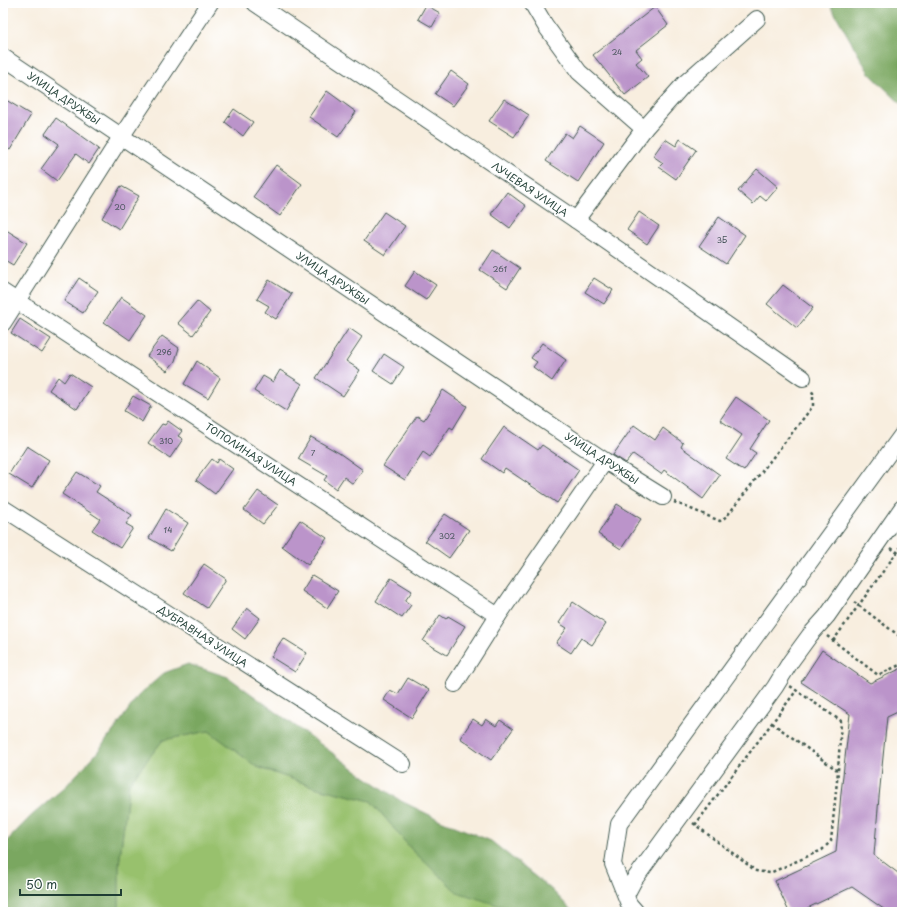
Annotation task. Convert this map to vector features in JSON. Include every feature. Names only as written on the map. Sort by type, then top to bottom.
[{"type":"street","points":[[3,323],[121,137],[210,3]]},
{"type":"street","name":"ЛУЧЕВАЯ УЛИЦА","points":[[254,3],[576,220],[803,378]]},
{"type":"street","points":[[532,3],[545,25],[579,72],[644,129]]},
{"type":"street","points":[[576,220],[644,129],[684,84],[757,19]]},
{"type":"street","name":"УЛИЦА ДРУЖБЫ","points":[[3,57],[605,461],[663,497]]},
{"type":"street","name":"ТОПОЛИНАЯ УЛИЦА","points":[[3,292],[498,616]]},
{"type":"street","points":[[636,912],[629,904],[613,864],[619,824],[902,435]]},
{"type":"street","points":[[455,684],[498,616],[605,461]]},
{"type":"street","name":"ДУБРАВНАЯ УЛИЦА","points":[[3,508],[403,764]]},
{"type":"street","points":[[626,895],[634,880],[780,679],[810,635],[827,616],[902,508]]},
{"type":"path","points":[[663,497],[720,522],[727,516],[813,406],[813,393],[803,378]]},
{"type":"path","points":[[833,641],[902,545]]},
{"type":"path","points":[[843,593],[902,638]]},
{"type":"path","points":[[816,628],[878,675],[902,664]]},
{"type":"path","points":[[681,815],[756,871],[770,873],[822,850],[831,841],[841,721],[780,679]]},
{"type":"path","points":[[695,825],[796,691]]},
{"type":"path","points":[[757,711],[838,771]]},
{"type":"path","points":[[902,795],[902,823]]},
{"type":"green space","points":[[829,3],[902,3],[902,105],[869,73]]},
{"type":"green space","points":[[188,664],[228,677],[401,801],[438,819],[491,841],[552,890],[573,912],[513,912],[510,909],[457,892],[412,850],[371,801],[318,788],[257,767],[209,731],[163,740],[129,783],[119,865],[119,912],[3,912],[3,845],[31,816],[66,786],[95,755],[138,696],[164,673]]},
{"type":"green space","points":[[209,731],[257,767],[318,788],[371,801],[412,850],[513,912],[119,912],[119,865],[129,783],[163,740]]},
{"type":"building","points":[[426,5],[440,13],[432,27],[418,19]]},
{"type":"building","points":[[655,7],[668,25],[636,50],[642,58],[636,63],[648,77],[625,95],[593,55]]},
{"type":"building","points":[[451,71],[469,84],[453,106],[435,94]]},
{"type":"building","points":[[327,91],[356,112],[338,137],[309,117]]},
{"type":"building","points":[[504,99],[529,115],[514,137],[489,121]]},
{"type":"building","points":[[6,100],[31,115],[10,150],[3,145],[3,106]]},
{"type":"building","points":[[234,109],[253,122],[243,136],[225,122]]},
{"type":"building","points":[[56,118],[99,149],[89,164],[76,154],[57,181],[41,169],[59,144],[45,134]]},
{"type":"building","points":[[580,126],[604,142],[578,182],[546,161],[565,133],[572,138]]},
{"type":"building","points":[[665,139],[676,146],[680,139],[696,150],[676,179],[659,167],[663,163],[653,156]]},
{"type":"building","points":[[276,165],[302,184],[280,216],[253,197]]},
{"type":"building","points":[[757,169],[778,187],[766,201],[760,196],[753,204],[738,191]]},
{"type":"building","points":[[121,186],[139,196],[119,229],[102,218]]},
{"type":"building","points":[[507,192],[526,206],[510,228],[491,214]]},
{"type":"building","points":[[384,212],[405,226],[385,255],[364,241]]},
{"type":"building","points":[[639,212],[659,226],[647,244],[627,230]]},
{"type":"building","points":[[719,217],[745,235],[726,264],[699,246]]},
{"type":"building","points":[[3,228],[27,243],[13,265],[3,259]]},
{"type":"building","points":[[493,250],[520,268],[507,288],[480,270]]},
{"type":"building","points":[[415,271],[436,285],[426,300],[405,286]]},
{"type":"building","points":[[79,278],[98,291],[83,313],[64,301]]},
{"type":"building","points":[[594,278],[613,290],[604,304],[585,292]]},
{"type":"building","points":[[269,280],[292,294],[276,319],[265,312],[269,306],[257,299]]},
{"type":"building","points":[[783,285],[813,308],[797,328],[767,304]]},
{"type":"building","points":[[121,297],[147,315],[130,340],[104,322]]},
{"type":"building","points":[[197,301],[210,312],[193,335],[178,323]]},
{"type":"building","points":[[20,319],[51,339],[42,353],[11,333]]},
{"type":"building","points":[[349,328],[362,337],[346,361],[360,370],[343,396],[316,378]]},
{"type":"building","points":[[162,336],[179,348],[175,361],[167,371],[147,356]]},
{"type":"building","points":[[542,343],[566,360],[552,381],[533,367],[537,362],[531,358]]},
{"type":"building","points":[[384,354],[404,367],[393,384],[373,371]]},
{"type":"building","points":[[197,361],[220,378],[208,398],[184,384]]},
{"type":"building","points":[[280,370],[302,384],[286,411],[254,391],[263,376],[273,382]]},
{"type":"building","points":[[70,373],[91,387],[77,409],[49,390],[58,377],[64,382]]},
{"type":"building","points":[[443,390],[467,406],[453,429],[450,427],[430,457],[423,452],[405,480],[383,466],[417,416],[424,420]]},
{"type":"building","points":[[133,396],[151,406],[142,422],[124,411]]},
{"type":"building","points":[[736,397],[769,420],[750,449],[756,453],[744,471],[726,459],[742,435],[720,420]]},
{"type":"building","points":[[168,421],[182,431],[178,436],[183,439],[170,458],[148,443],[162,424],[165,425]]},
{"type":"building","points":[[634,425],[655,440],[663,428],[683,443],[681,447],[720,475],[703,499],[664,470],[661,474],[633,454],[626,463],[613,455]]},
{"type":"building","points":[[504,427],[538,450],[542,445],[579,470],[557,503],[505,468],[502,473],[482,459]]},
{"type":"building","points":[[311,437],[339,453],[363,470],[353,484],[344,477],[336,489],[324,480],[327,476],[298,459]]},
{"type":"building","points":[[27,446],[49,460],[32,488],[9,474]]},
{"type":"building","points":[[212,459],[217,463],[219,459],[233,469],[215,494],[196,480]]},
{"type":"building","points":[[77,472],[100,486],[96,492],[132,515],[126,524],[133,528],[120,548],[92,530],[100,519],[62,494]]},
{"type":"building","points":[[258,491],[278,505],[263,524],[244,510]]},
{"type":"building","points":[[617,504],[641,519],[621,549],[598,534]]},
{"type":"building","points":[[166,509],[188,523],[171,551],[149,538]]},
{"type":"building","points":[[445,514],[469,530],[449,558],[425,541]]},
{"type":"building","points":[[300,520],[327,538],[308,565],[282,546]]},
{"type":"building","points":[[204,564],[226,579],[207,608],[184,593]]},
{"type":"building","points":[[312,575],[338,591],[327,608],[302,591]]},
{"type":"building","points":[[391,578],[412,591],[405,601],[411,605],[402,618],[376,601]]},
{"type":"building","points":[[573,602],[606,624],[592,645],[581,638],[571,653],[556,643],[567,628],[559,623]]},
{"type":"building","points":[[247,608],[260,618],[245,639],[232,629]]},
{"type":"building","points":[[440,615],[446,619],[448,616],[465,626],[447,655],[423,641]]},
{"type":"building","points":[[283,638],[307,653],[295,672],[271,657]]},
{"type":"building","points":[[822,650],[870,683],[902,668],[902,710],[887,717],[874,855],[902,876],[902,912],[888,912],[852,887],[799,912],[789,912],[775,881],[836,852],[850,714],[801,682]]},
{"type":"building","points":[[408,678],[429,690],[412,718],[384,700],[390,690],[398,694]]},
{"type":"building","points":[[473,719],[482,725],[486,719],[496,726],[500,720],[513,729],[491,760],[460,738]]}]
